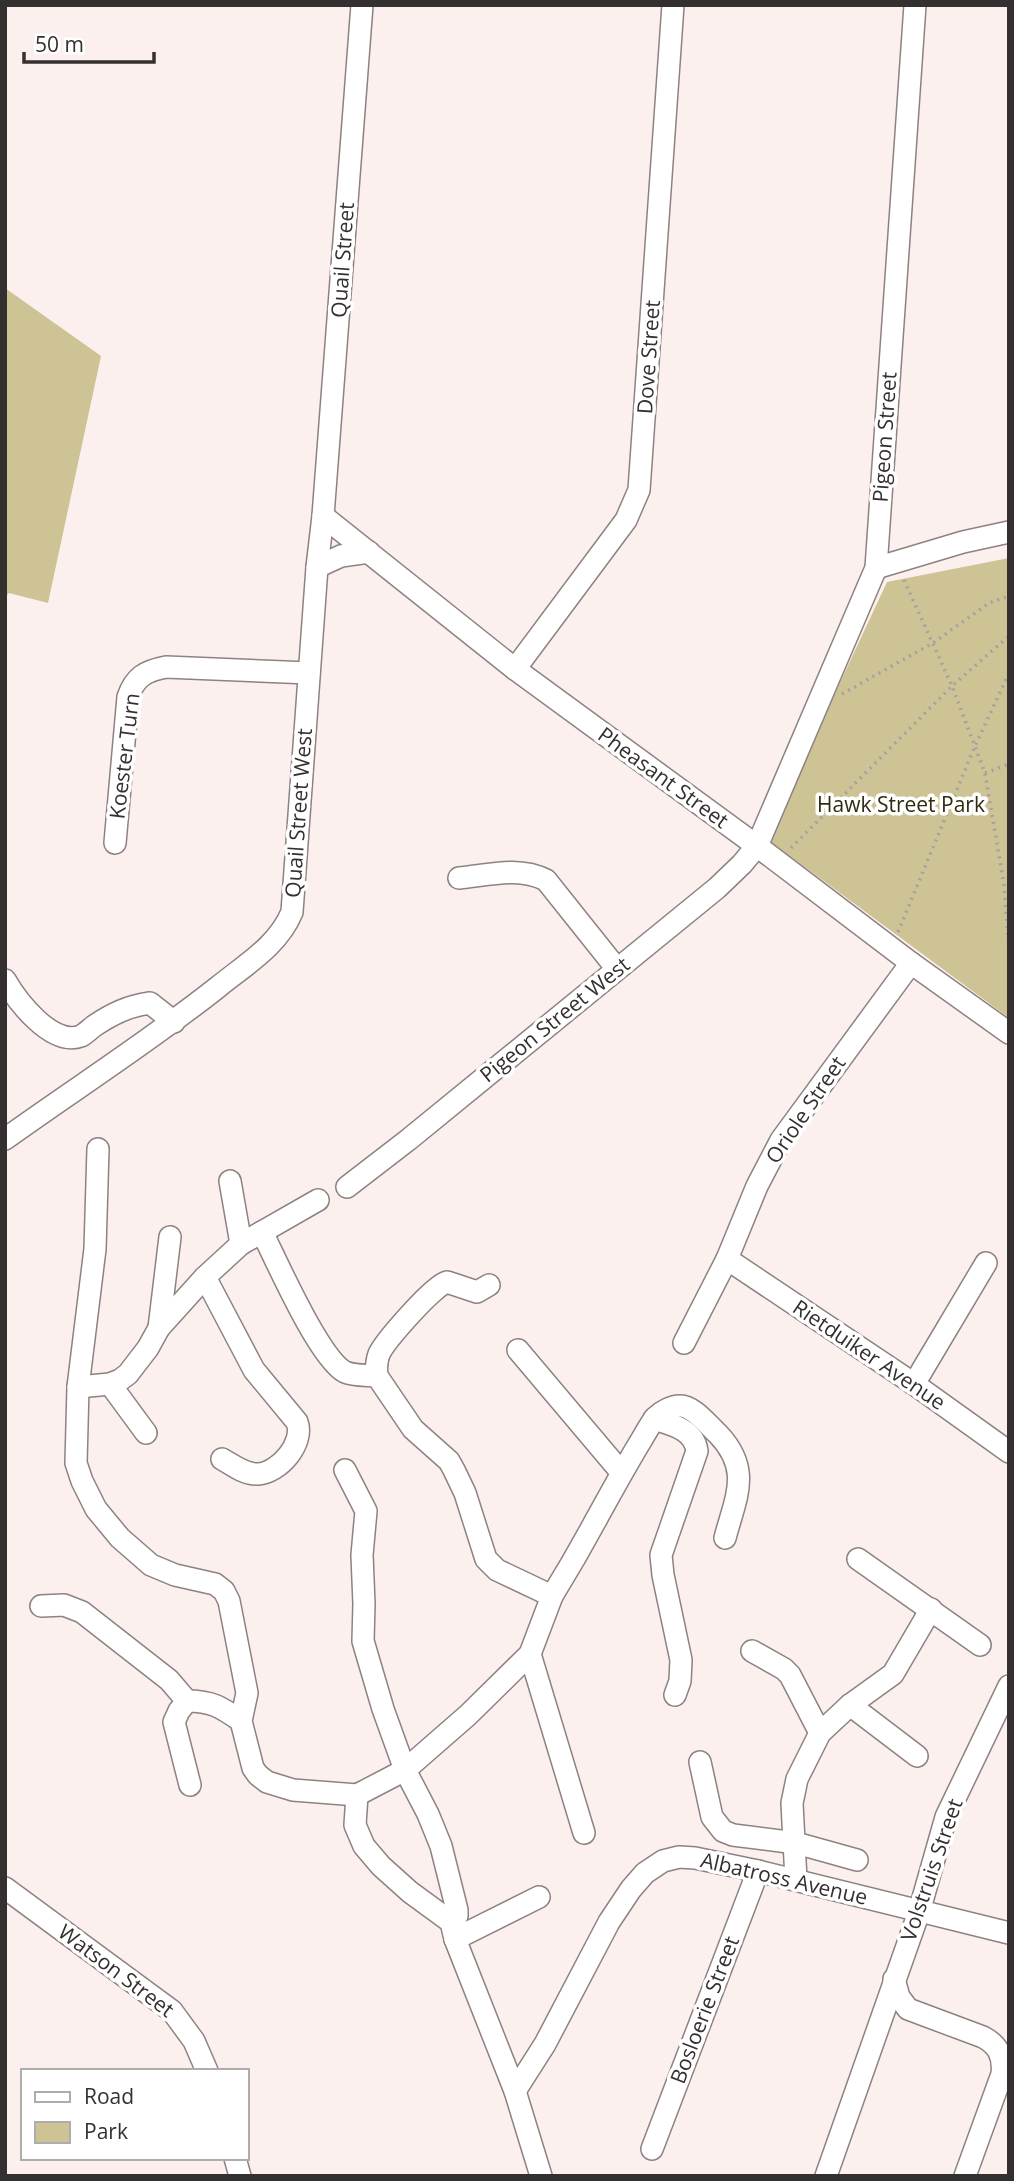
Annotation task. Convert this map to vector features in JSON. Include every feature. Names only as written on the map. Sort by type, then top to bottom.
[{"type":"street","name":"Quail Street","points":[[323,516],[362,5]]},
{"type":"street","name":"Dove Street","points":[[515,669],[626,520],[639,490],[673,5]]},
{"type":"street","name":"Pigeon Street","points":[[757,846],[816,709],[886,565],[915,5]]},
{"type":"street","name":"Pheasant Street","points":[[323,516],[515,669],[1009,1033]]},
{"type":"street","name":"Quail Street West","points":[[5,1139],[174,1022],[261,953],[287,923],[292,912],[323,516]]},
{"type":"street","points":[[886,565],[963,542],[1009,532]]},
{"type":"street","points":[[317,567],[341,556],[369,552]]},
{"type":"street","name":"Koester Turn","points":[[115,843],[128,697],[141,674],[151,669],[166,667],[309,673]]},
{"type":"street","name":"Pigeon Street West","points":[[347,1187],[716,888],[757,846]]},
{"type":"street","points":[[459,878],[518,871],[532,873],[546,880],[617,970]]},
{"type":"street","name":"Oriole Street","points":[[684,1343],[727,1259],[757,1186],[781,1140],[911,963]]},
{"type":"street","points":[[5,980],[24,1008],[57,1035],[81,1036],[114,1014],[131,1006],[150,1003],[174,1022]]},
{"type":"street","points":[[98,1149],[95,1249],[78,1387],[76,1463],[96,1509],[120,1538],[151,1565],[175,1576],[215,1584],[225,1591],[247,1693],[241,1721],[253,1768],[267,1782],[293,1790],[357,1795],[405,1770],[468,1715],[530,1654],[552,1596],[621,1472],[654,1419],[668,1409],[685,1406],[696,1414],[714,1431],[738,1464],[739,1483],[725,1538]]},
{"type":"street","points":[[230,1181],[241,1244]]},
{"type":"street","points":[[78,1387],[110,1384],[128,1374],[159,1328],[205,1277],[241,1244],[318,1200]]},
{"type":"street","points":[[262,1232],[327,1355],[349,1374],[377,1376]]},
{"type":"street","points":[[159,1328],[170,1237]]},
{"type":"street","name":"Rietduiker Avenue","points":[[727,1259],[914,1384],[1009,1452]]},
{"type":"street","points":[[914,1384],[986,1263]]},
{"type":"street","points":[[205,1277],[254,1370],[297,1422],[300,1431],[291,1452],[266,1473],[251,1474],[222,1459]]},
{"type":"street","points":[[489,1285],[477,1292],[447,1282],[433,1290],[381,1350],[376,1365],[377,1376],[413,1429],[449,1461],[465,1493],[486,1559],[497,1570],[552,1596]]},
{"type":"street","points":[[517,1350],[621,1472]]},
{"type":"street","points":[[110,1384],[146,1433]]},
{"type":"street","points":[[654,1419],[686,1432],[694,1440],[697,1451],[661,1555],[681,1660],[680,1681],[675,1695]]},
{"type":"street","points":[[345,1470],[366,1511],[362,1555],[363,1641],[405,1770],[428,1814],[448,1870],[457,1910],[453,1931]]},
{"type":"street","points":[[858,1559],[980,1645]]},
{"type":"street","points":[[41,1606],[64,1605],[82,1612],[169,1680],[187,1702]]},
{"type":"street","points":[[796,1880],[792,1803],[793,1792],[804,1764],[820,1733],[850,1705],[893,1674],[932,1609]]},
{"type":"street","points":[[752,1651],[790,1675],[820,1733]]},
{"type":"street","points":[[530,1654],[584,1833]]},
{"type":"street","name":"Volstruis Street","points":[[826,2176],[919,1912],[946,1817],[1009,1686]]},
{"type":"street","points":[[190,1786],[174,1722],[179,1711],[187,1702],[203,1701],[213,1703],[241,1721]]},
{"type":"street","points":[[850,1705],[917,1756]]},
{"type":"street","points":[[700,1762],[712,1817],[723,1832],[796,1843],[857,1860]]},
{"type":"street","points":[[357,1795],[355,1825],[369,1853],[453,1931],[515,2091],[541,2176]]},
{"type":"street","name":"Albatross Avenue","points":[[515,2091],[545,2044],[609,1922],[645,1873],[663,1861],[679,1857],[695,1858],[796,1880],[919,1912],[1007,1929]]},
{"type":"street","name":"Bosloerie Street","points":[[652,2149],[758,1871]]},
{"type":"street","name":"Watson Street","points":[[5,1888],[164,2003],[187,2030],[206,2069]]},
{"type":"street","points":[[453,1931],[539,1897]]},
{"type":"street","points":[[894,1979],[899,1997],[908,2009],[983,2037],[994,2043],[1002,2059],[1002,2074],[965,2176]]},
{"type":"path","points":[[886,565],[933,643],[985,774],[1004,885],[1009,950]]},
{"type":"path","points":[[816,709],[933,643],[989,603],[1009,596]]},
{"type":"path","points":[[777,862],[952,686],[1009,636]]},
{"type":"path","points":[[891,948],[975,746],[1009,673]]},
{"type":"path","points":[[985,774],[1009,764]]},
{"type":"green space","points":[[5,288],[101,356],[48,603],[9,593],[5,597]]},
{"type":"green space","name":"Hawk Street Park","points":[[1009,558],[1009,1018],[767,839],[887,582]]}]
